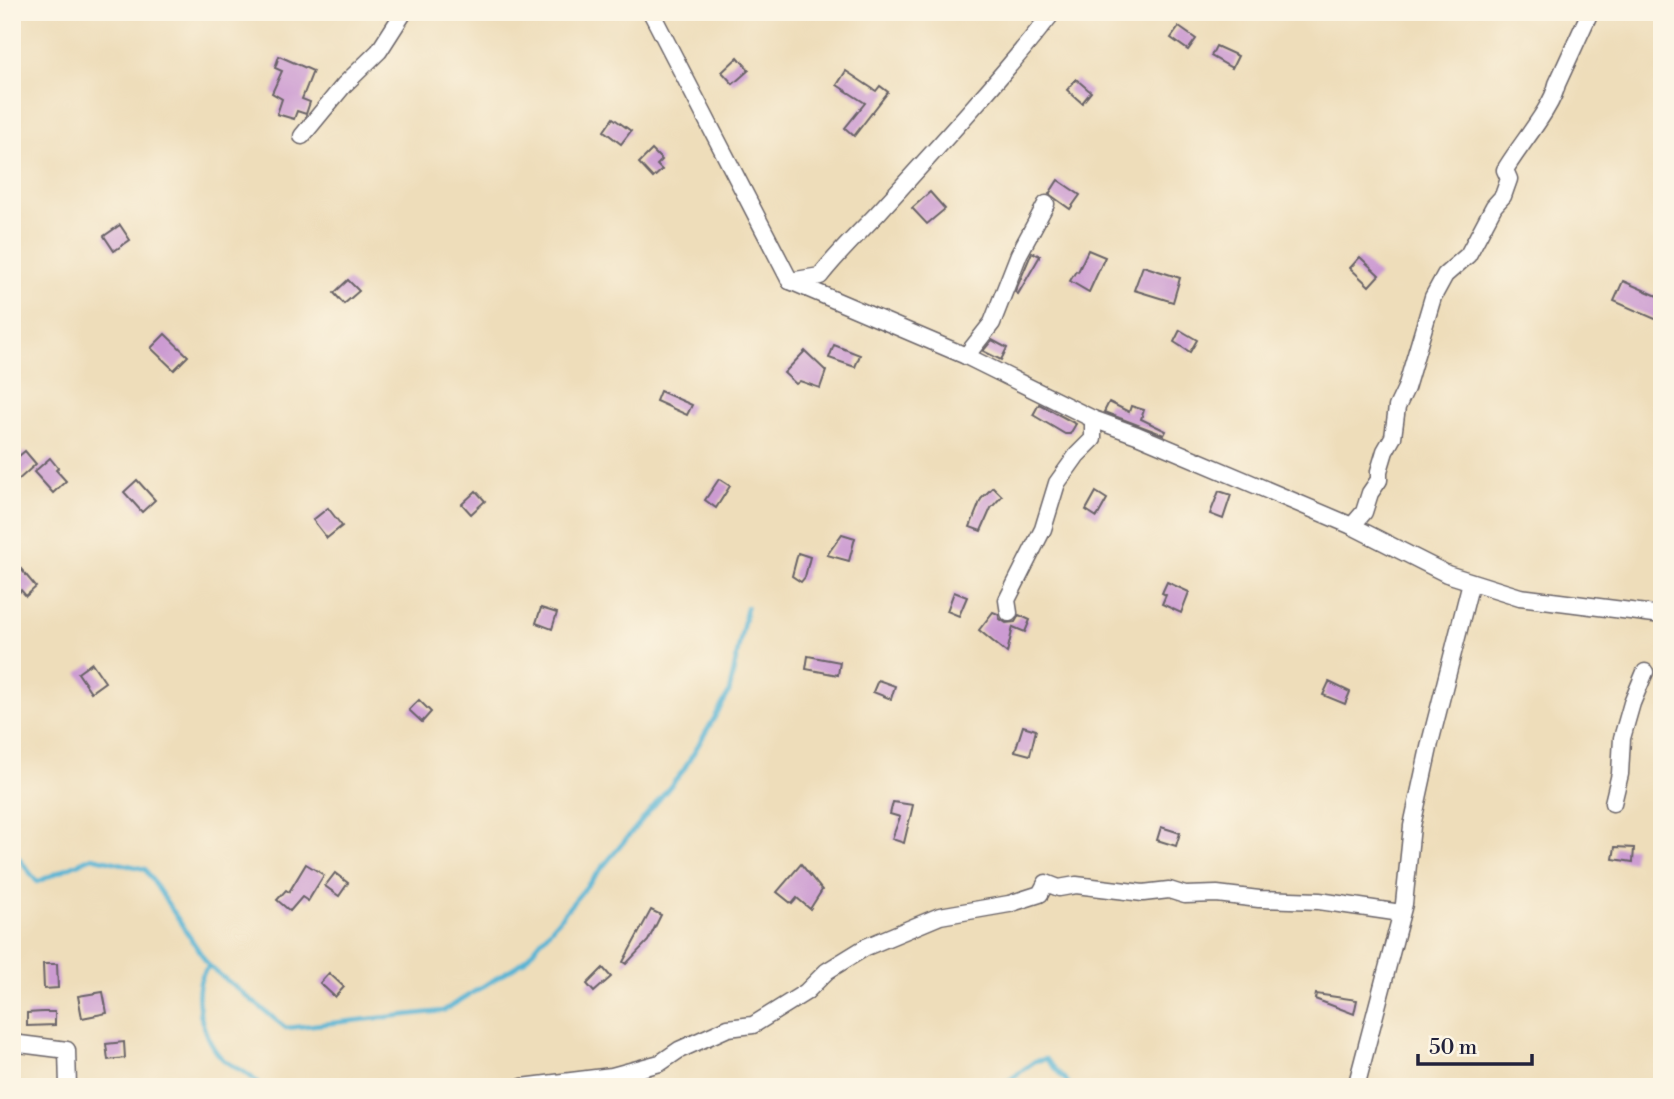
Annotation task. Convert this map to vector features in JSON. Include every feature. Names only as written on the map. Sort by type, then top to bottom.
[{"type":"street","points":[[302,136],[344,85],[379,51],[404,12]]},
{"type":"street","points":[[651,12],[790,281],[966,356],[1093,419],[1352,526],[1447,574],[1520,597],[1662,615]]},
{"type":"street","points":[[790,281],[820,276],[1019,55],[1053,12]]},
{"type":"street","points":[[1352,526],[1364,512],[1370,493],[1379,480],[1385,451],[1393,437],[1397,407],[1406,388],[1433,297],[1446,275],[1468,254],[1494,206],[1503,196],[1509,179],[1505,170],[1555,96],[1557,84],[1590,12]]},
{"type":"street","points":[[966,356],[992,323],[1019,254],[1045,204]]},
{"type":"street","points":[[1009,613],[1007,600],[1043,528],[1057,483],[1077,455],[1093,439],[1093,419]]},
{"type":"street","points":[[1356,1087],[1401,913],[1417,802],[1471,582]]},
{"type":"street","points":[[1613,803],[1620,774],[1622,738],[1645,672]]},
{"type":"street","points":[[522,1087],[612,1076],[660,1063],[679,1050],[728,1028],[753,1025],[806,992],[827,971],[866,947],[940,916],[999,906],[1040,894],[1046,883],[1059,888],[1076,885],[1143,894],[1168,890],[1185,895],[1217,894],[1259,899],[1319,901],[1401,913]]},
{"type":"street","points":[[12,1043],[67,1050],[68,1087]]},
{"type":"building","points":[[1179,27],[1196,39],[1188,50],[1171,38]]},
{"type":"building","points":[[1216,46],[1238,56],[1232,68],[1211,56]]},
{"type":"building","points":[[279,56],[313,71],[302,99],[310,102],[306,114],[297,111],[294,119],[277,114],[282,99],[272,93],[282,71],[275,68]]},
{"type":"building","points":[[738,57],[749,70],[733,84],[722,72]]},
{"type":"building","points":[[846,71],[876,91],[880,86],[888,92],[854,136],[845,128],[865,103],[837,85]]},
{"type":"building","points":[[1076,79],[1091,92],[1082,103],[1067,90]]},
{"type":"building","points":[[613,118],[631,131],[621,144],[604,131]]},
{"type":"building","points":[[652,150],[662,160],[657,165],[662,170],[653,178],[639,163]]},
{"type":"building","points":[[1058,180],[1080,195],[1070,209],[1049,194]]},
{"type":"building","points":[[930,192],[945,209],[927,224],[912,208]]},
{"type":"building","points":[[120,225],[130,240],[114,251],[104,236]]},
{"type":"building","points":[[1088,250],[1105,257],[1089,292],[1070,281],[1076,271],[1078,272]]},
{"type":"building","points":[[1032,252],[1040,256],[1018,294],[1015,292]]},
{"type":"building","points":[[1360,257],[1379,275],[1369,286],[1350,268]]},
{"type":"building","points":[[1143,266],[1180,278],[1173,302],[1134,290]]},
{"type":"building","points":[[348,280],[359,291],[344,304],[334,293]]},
{"type":"building","points":[[1623,281],[1662,298],[1662,322],[1614,301]]},
{"type":"building","points":[[1180,330],[1197,340],[1190,352],[1174,342]]},
{"type":"building","points":[[165,334],[188,356],[174,370],[151,348]]},
{"type":"building","points":[[992,340],[1007,348],[1001,360],[983,351]]},
{"type":"building","points":[[834,345],[860,355],[855,367],[829,358]]},
{"type":"building","points":[[805,351],[826,371],[820,388],[800,381],[796,384],[784,373]]},
{"type":"building","points":[[660,391],[692,405],[687,415],[656,401]]},
{"type":"building","points":[[1109,402],[1129,412],[1131,406],[1144,410],[1141,419],[1166,431],[1164,435],[1104,412]]},
{"type":"building","points":[[1039,404],[1076,424],[1070,434],[1065,434],[1033,415]]},
{"type":"building","points":[[25,451],[36,464],[17,481],[12,475],[12,462]]},
{"type":"building","points":[[50,458],[66,481],[53,493],[34,472]]},
{"type":"building","points":[[719,479],[730,486],[716,508],[705,500]]},
{"type":"building","points":[[137,480],[155,500],[142,512],[124,492]]},
{"type":"building","points":[[993,487],[1002,496],[991,508],[981,531],[970,527],[981,499]]},
{"type":"building","points":[[476,491],[485,501],[471,514],[462,504]]},
{"type":"building","points":[[1219,491],[1231,495],[1223,519],[1210,514]]},
{"type":"building","points":[[1096,492],[1107,499],[1097,517],[1086,510]]},
{"type":"building","points":[[328,508],[342,526],[327,538],[313,520]]},
{"type":"building","points":[[842,534],[855,538],[849,561],[827,555]]},
{"type":"building","points":[[798,553],[810,557],[801,582],[792,576]]},
{"type":"building","points":[[21,569],[36,587],[26,596],[21,590],[12,602],[12,576]]},
{"type":"building","points":[[1167,582],[1189,592],[1181,613],[1162,604],[1166,595],[1162,593]]},
{"type":"building","points":[[954,592],[967,597],[959,616],[947,611]]},
{"type":"building","points":[[541,608],[557,613],[552,629],[536,623]]},
{"type":"building","points":[[993,612],[1006,623],[1015,622],[1019,615],[1030,620],[1025,632],[1013,627],[1007,653],[979,630]]},
{"type":"building","points":[[808,656],[840,662],[838,675],[806,669]]},
{"type":"building","points":[[92,663],[105,682],[91,692],[78,673]]},
{"type":"building","points":[[878,680],[895,686],[891,699],[873,692]]},
{"type":"building","points":[[1329,682],[1350,692],[1345,704],[1323,695]]},
{"type":"building","points":[[419,700],[431,712],[422,722],[409,710]]},
{"type":"building","points":[[1023,726],[1036,730],[1030,755],[1015,751]]},
{"type":"building","points":[[893,802],[913,805],[904,843],[892,839],[900,817],[890,814]]},
{"type":"building","points":[[1161,827],[1180,833],[1176,846],[1157,840]]},
{"type":"building","points":[[1615,847],[1634,848],[1633,862],[1613,859]]},
{"type":"building","points":[[306,864],[324,875],[308,901],[302,897],[290,911],[277,900],[286,890],[289,892]]},
{"type":"building","points":[[801,864],[822,890],[810,909],[797,898],[792,904],[777,892]]},
{"type":"building","points":[[335,873],[348,883],[339,896],[325,886]]},
{"type":"building","points":[[651,910],[661,915],[648,941],[626,964],[623,962]]},
{"type":"building","points":[[43,964],[57,964],[58,988],[44,989]]},
{"type":"building","points":[[603,968],[611,977],[594,992],[587,984]]},
{"type":"building","points":[[329,973],[344,987],[335,997],[320,983]]},
{"type":"building","points":[[103,992],[107,1013],[82,1018],[78,996]]},
{"type":"building","points":[[1316,994],[1357,1000],[1354,1014],[1315,999]]},
{"type":"building","points":[[55,1012],[55,1025],[27,1026],[27,1013]]},
{"type":"building","points":[[124,1042],[125,1058],[108,1060],[106,1044]]},
{"type":"waterway","points":[[12,849],[37,882],[92,857],[145,869],[209,966],[286,1028],[443,1011],[524,961],[683,771],[729,693],[747,607]]},
{"type":"waterway","points":[[209,966],[202,975],[199,987],[200,1015],[204,1029],[217,1053],[253,1078],[260,1087]]},
{"type":"waterway","points":[[1000,1087],[1035,1061],[1046,1059],[1072,1087]]}]
